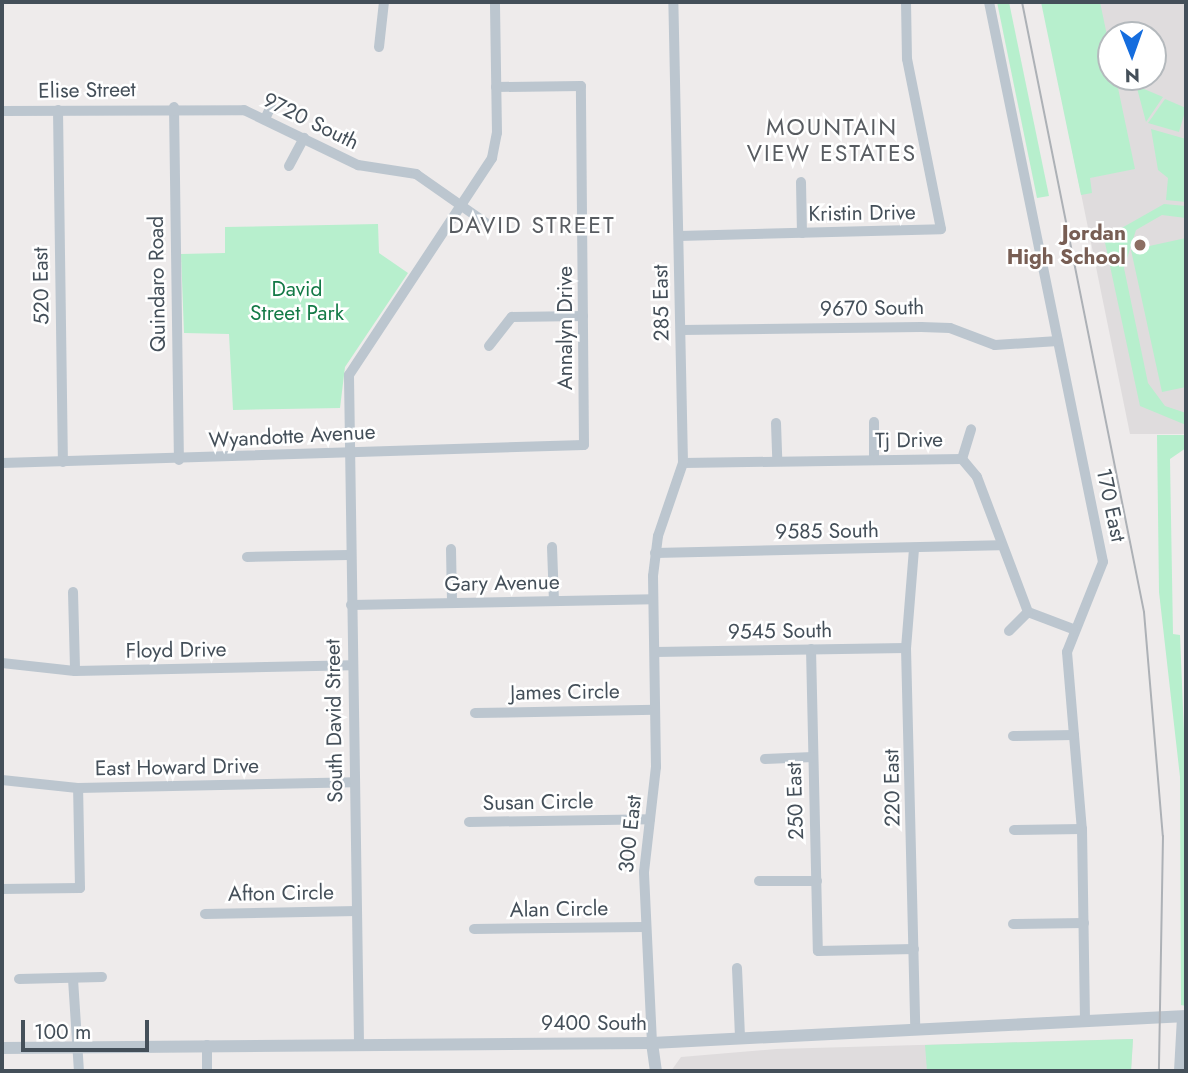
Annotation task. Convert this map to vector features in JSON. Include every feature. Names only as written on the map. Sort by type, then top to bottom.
[{"type":"street","points":[[379,47],[384,2]]},
{"type":"street","points":[[495,2],[496,87]]},
{"type":"street","name":"285 East","points":[[653,599],[654,553],[683,463],[674,2]]},
{"type":"street","name":"Kristin Drive","points":[[679,236],[941,229],[907,59],[906,2]]},
{"type":"street","name":"170 East","points":[[989,2],[1103,562],[1073,629],[1067,652],[1082,829],[1085,1017]]},
{"type":"street","name":"Annalyn Drive","points":[[496,87],[581,86],[584,445]]},
{"type":"street","name":"South David Street","points":[[359,1043],[347,399],[359,357],[463,207],[492,158],[496,87]]},
{"type":"street","points":[[265,119],[271,106]]},
{"type":"street","name":"9720 South","points":[[174,107],[234,108],[265,119],[358,165],[416,174],[486,223]]},
{"type":"street","name":"Elise Street","points":[[2,111],[174,107]]},
{"type":"street","name":"Quindaro Road","points":[[174,107],[179,460]]},
{"type":"street","name":"520 East","points":[[58,110],[63,462]]},
{"type":"street","points":[[289,166],[304,138]]},
{"type":"street","points":[[801,182],[802,233]]},
{"type":"street","points":[[489,346],[512,317],[583,316]]},
{"type":"street","name":"9670 South","points":[[681,330],[941,327],[995,345],[1058,341]]},
{"type":"street","points":[[874,422],[874,459]]},
{"type":"street","points":[[776,423],[777,461]]},
{"type":"street","points":[[962,459],[971,429]]},
{"type":"street","name":"Wyandotte Avenue","points":[[2,463],[179,460],[584,445]]},
{"type":"street","name":"Tj Drive","points":[[683,463],[962,459],[977,477],[999,545],[1028,612]]},
{"type":"street","name":"9585 South","points":[[654,553],[999,545]]},
{"type":"street","points":[[552,547],[554,601]]},
{"type":"street","points":[[451,549],[452,603]]},
{"type":"street","name":"220 East","points":[[914,549],[906,648],[915,1026]]},
{"type":"street","points":[[247,556],[349,555]]},
{"type":"street","points":[[73,592],[75,671]]},
{"type":"street","name":"Gary Avenue","points":[[351,606],[653,599]]},
{"type":"street","name":"300 East","points":[[653,599],[655,710],[645,927],[656,1071]]},
{"type":"street","points":[[1009,631],[1028,612],[1073,629]]},
{"type":"street","name":"9545 South","points":[[655,652],[906,648]]},
{"type":"street","name":"250 East","points":[[811,649],[818,951],[914,949]]},
{"type":"street","name":"Floyd Drive","points":[[2,663],[75,671],[352,665]]},
{"type":"street","name":"James Circle","points":[[475,713],[655,710]]},
{"type":"street","points":[[1013,736],[1074,735]]},
{"type":"street","points":[[765,759],[813,757]]},
{"type":"street","name":"East Howard Drive","points":[[2,780],[78,788],[354,782]]},
{"type":"street","points":[[2,889],[80,888],[78,788]]},
{"type":"street","name":"Susan Circle","points":[[469,822],[650,819]]},
{"type":"street","points":[[1014,830],[1082,829]]},
{"type":"street","points":[[759,881],[817,881]]},
{"type":"street","name":"Afton Circle","points":[[205,914],[357,911]]},
{"type":"street","points":[[1013,924],[1084,923]]},
{"type":"street","name":"Alan Circle","points":[[474,929],[645,927]]},
{"type":"street","points":[[737,968],[740,1037]]},
{"type":"street","points":[[19,979],[102,977]]},
{"type":"street","points":[[73,979],[79,1071]]},
{"type":"street","points":[[1179,1071],[1184,1016]]},
{"type":"street","name":"9400 South","points":[[2,1048],[359,1043],[652,1043],[1085,1017],[1184,1016]]},
{"type":"street","points":[[207,1045],[207,1071]]},
{"type":"shaded area","name":"Jordan High School","points":[[1042,2],[1186,2],[1186,434],[1130,434]]},
{"type":"shaded area","points":[[1133,1039],[1131,1071],[671,1071],[681,1057],[776,1049]]},
{"type":"green space","points":[[997,2],[1009,2],[1049,196],[1037,198]]},
{"type":"green space","points":[[1041,2],[1100,2],[1104,21],[1097,21],[1097,91],[1119,91],[1135,169],[1090,178],[1092,193],[1081,195]]},
{"type":"green space","points":[[1138,91],[1149,91],[1163,97],[1146,122]]},
{"type":"green space","points":[[1165,99],[1186,108],[1179,132],[1148,123]]},
{"type":"green space","points":[[1151,129],[1186,139],[1186,202],[1166,200],[1168,178],[1158,170]]},
{"type":"green space","points":[[1164,204],[1186,206],[1186,218],[1162,215],[1136,230],[1124,268],[1148,383],[1165,406],[1186,413],[1186,425],[1140,406],[1104,238]]},
{"type":"green space","name":"David Street Park","points":[[378,224],[379,253],[408,273],[345,367],[340,408],[233,410],[229,334],[184,333],[181,254],[225,253],[225,227]]},
{"type":"green space","points":[[1186,238],[1186,387],[1162,392],[1131,250]]},
{"type":"green space","points":[[1157,435],[1186,435],[1186,448],[1170,459],[1173,634],[1180,635],[1186,782],[1186,1006],[1181,1005],[1180,777],[1159,592]]},
{"type":"green space","points":[[1133,1039],[1131,1071],[927,1071],[925,1045]]},
{"type":"tram line","points":[[1022,2],[1144,612],[1163,836],[1159,1071]]},
{"type":"place","name":"Jordan High School","points":[[1140,245]]},
{"type":"district","name":"MOUNTAIN VIEW ESTATES","points":[[832,140]]},
{"type":"district","name":"DAVID STREET","points":[[532,225]]}]
